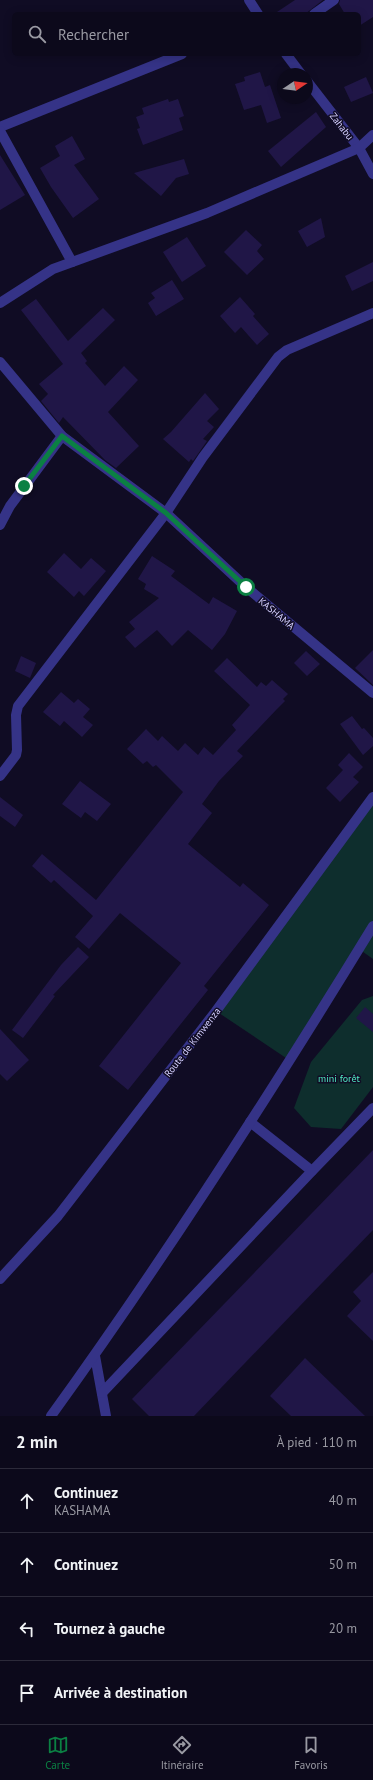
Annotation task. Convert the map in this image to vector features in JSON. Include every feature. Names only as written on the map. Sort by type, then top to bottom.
[{"type":"street","points":[[250,0],[257,12]]},
{"type":"street","points":[[317,12],[334,0]]},
{"type":"street","points":[[0,127],[177,56]]},
{"type":"street","points":[[288,56],[296,68]]},
{"type":"street","name":"Zahabu","points":[[313,89],[359,148],[373,174]]},
{"type":"street","points":[[0,131],[72,262]]},
{"type":"street","points":[[0,304],[46,273],[72,262],[207,213],[359,148],[373,135]]},
{"type":"street","points":[[0,776],[16,755],[16,708],[166,513],[203,458],[282,352],[373,313]]},
{"type":"street","name":"KASHAMA","points":[[0,362],[62,436],[166,513],[246,587],[373,693]]},
{"type":"street","points":[[0,525],[10,506],[62,436]]},
{"type":"street","name":"Route de Kimwenza","points":[[0,1280],[58,1216],[216,1011],[373,797]]},
{"type":"street","points":[[51,1416],[95,1356],[250,1122],[373,926]]},
{"type":"street","points":[[102,1394],[373,1108]]},
{"type":"street","points":[[250,1122],[312,1171]]},
{"type":"street","points":[[95,1356],[106,1416]]},
{"type":"green space","points":[[373,797],[373,959],[359,949],[289,1060],[216,1011]]},
{"type":"green space","name":"mini forêt","points":[[373,996],[373,1087],[341,1129],[311,1127],[294,1108],[311,1062],[362,1000]]},
{"type":"building","points":[[295,0],[323,0],[308,12],[277,12]]},
{"type":"building","points":[[340,0],[373,0],[373,17],[361,25],[361,12],[344,12],[339,4]]},
{"type":"building","points":[[260,72],[265,87],[270,85],[281,118],[267,123],[261,105],[244,110],[235,84],[245,81],[244,77]]},
{"type":"building","points":[[366,77],[373,93],[351,102],[344,87]]},
{"type":"building","points":[[168,99],[169,102],[178,99],[184,116],[179,118],[183,130],[143,145],[137,129],[140,128],[136,117],[144,114],[142,108]]},
{"type":"building","points":[[316,112],[326,127],[281,167],[268,151]]},
{"type":"building","points":[[72,136],[85,159],[74,165],[99,199],[73,218],[51,187],[40,168],[60,156],[55,146]]},
{"type":"building","points":[[0,155],[25,195],[0,210]]},
{"type":"building","points":[[184,159],[189,174],[176,178],[161,196],[134,173]]},
{"type":"building","points":[[321,218],[325,237],[307,247],[298,231]]},
{"type":"building","points":[[246,230],[262,245],[257,251],[264,259],[247,275],[224,252]]},
{"type":"building","points":[[187,237],[206,266],[182,282],[163,252]]},
{"type":"building","points":[[373,262],[373,281],[352,291],[345,276]]},
{"type":"building","points":[[172,280],[184,299],[156,316],[148,303],[155,298],[151,293]]},
{"type":"building","points":[[240,297],[255,314],[253,316],[269,334],[257,345],[241,327],[235,333],[220,316]]},
{"type":"building","points":[[36,299],[68,341],[103,308],[115,320],[81,353],[87,361],[85,363],[105,386],[124,366],[138,380],[108,412],[139,446],[116,468],[105,460],[63,417],[59,423],[41,401],[48,394],[39,384],[63,364],[21,310]]},
{"type":"building","points":[[205,393],[219,409],[207,421],[214,427],[203,439],[207,441],[193,461],[191,459],[189,462],[163,439]]},
{"type":"building","points":[[64,553],[81,569],[91,558],[106,571],[84,596],[79,591],[74,597],[47,572]]},
{"type":"building","points":[[152,556],[175,571],[171,576],[209,604],[213,597],[237,611],[225,634],[212,650],[188,630],[172,646],[157,630],[135,648],[125,637],[135,629],[129,622],[159,598],[144,589],[146,584],[138,579]]},
{"type":"building","points":[[373,650],[373,685],[355,668]]},
{"type":"building","points":[[306,651],[320,664],[307,676],[294,663]]},
{"type":"building","points":[[21,656],[36,663],[30,678],[15,671]]},
{"type":"building","points":[[227,658],[257,687],[261,682],[266,686],[272,680],[288,694],[283,699],[285,701],[237,751],[243,756],[219,781],[202,804],[212,813],[188,844],[240,887],[243,883],[269,905],[204,986],[208,990],[128,1090],[99,1066],[181,963],[120,913],[89,949],[75,937],[93,916],[54,880],[51,883],[32,866],[42,854],[96,900],[183,792],[156,765],[153,767],[147,761],[143,764],[127,749],[146,729],[158,741],[162,736],[178,751],[185,743],[198,755],[204,747],[213,755],[236,730],[232,725],[250,705],[214,671]]},
{"type":"building","points":[[61,692],[74,703],[78,699],[90,709],[83,717],[93,725],[82,737],[64,721],[60,726],[43,712]]},
{"type":"building","points":[[352,716],[362,729],[364,728],[373,738],[373,746],[363,755],[340,724]]},
{"type":"building","points":[[349,753],[363,767],[353,777],[359,782],[340,802],[326,788],[343,770],[338,765]]},
{"type":"building","points":[[80,781],[111,804],[97,821],[85,812],[81,818],[62,804]]},
{"type":"building","points":[[0,797],[23,815],[15,827],[0,816]]},
{"type":"building","points":[[78,947],[89,957],[53,995],[55,996],[23,1038],[12,1030],[61,965]]},
{"type":"building","points":[[365,1007],[373,1014],[373,1032],[356,1018]]},
{"type":"building","points":[[0,1029],[29,1060],[7,1081],[0,1074]]},
{"type":"building","points":[[373,1150],[373,1230],[194,1416],[149,1416],[132,1399]]},
{"type":"building","points":[[373,1272],[373,1341],[347,1316],[361,1301],[353,1292]]},
{"type":"building","points":[[305,1358],[365,1416],[291,1416],[270,1396]]},
{"type":"route","points":[[24,486],[62,436],[166,513],[246,587]]}]
